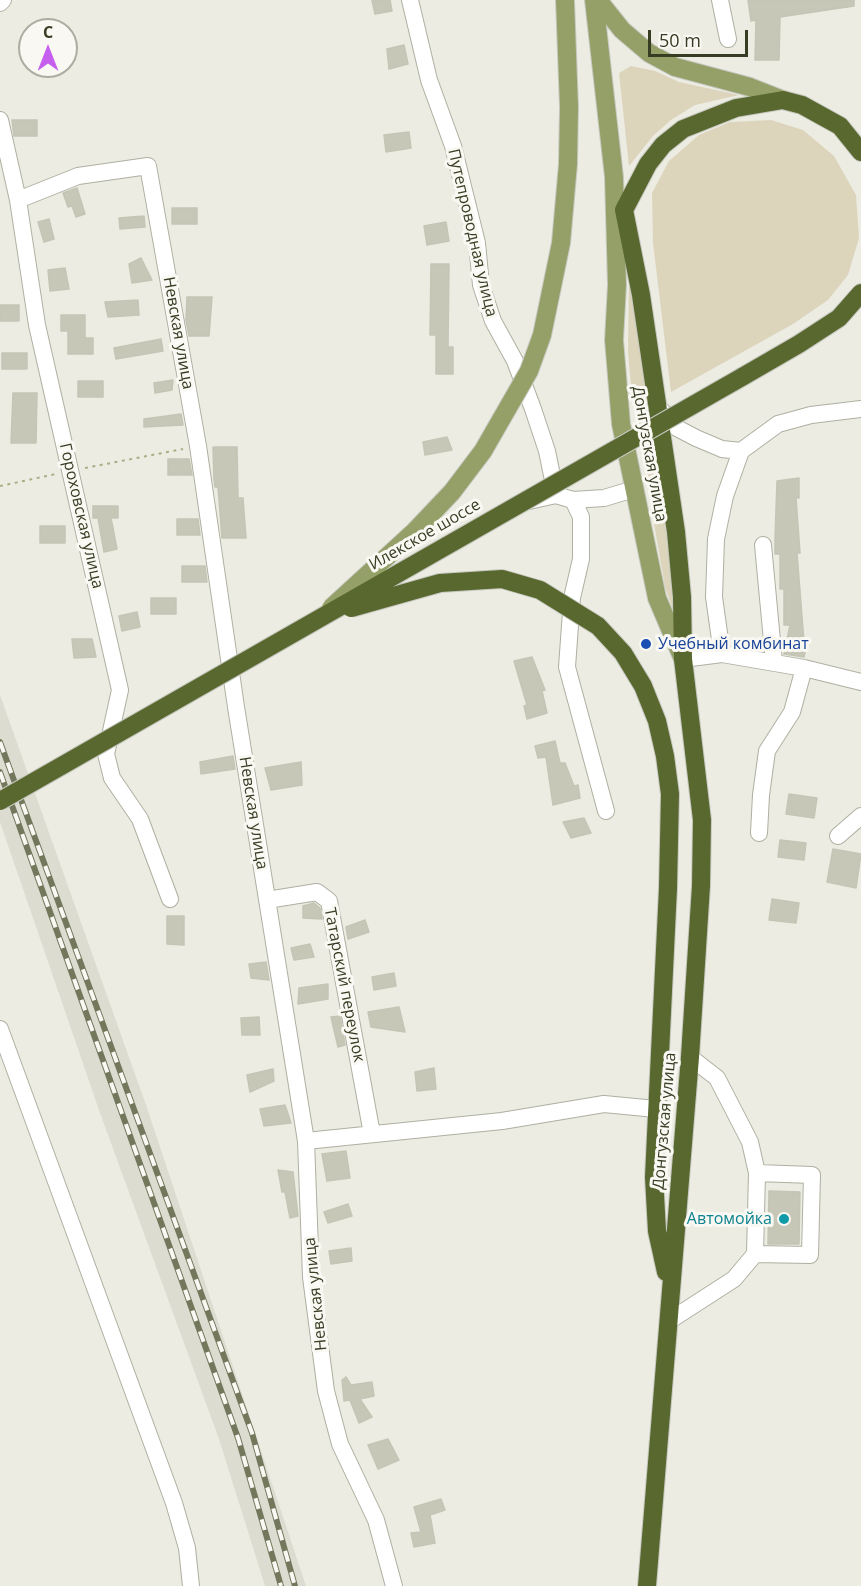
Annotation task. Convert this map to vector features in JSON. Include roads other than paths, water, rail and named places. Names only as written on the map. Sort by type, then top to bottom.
[{"type":"highway","points":[[624,210],[648,164],[663,145],[683,129],[736,108],[783,100],[822,113],[840,126],[861,152]]},
{"type":"highway","name":"Донгузская улица","points":[[624,210],[641,295],[659,409],[682,597],[683,659],[702,820],[701,885],[690,1057],[647,1586]]},
{"type":"highway","name":"Илекское шоссе","points":[[0,801],[799,344],[839,318],[861,293]]},
{"type":"highway","points":[[323,615],[440,583],[502,579],[540,590],[598,626],[622,653],[643,686],[657,721],[666,756],[670,794],[668,888],[654,1177],[657,1231],[670,1291]]},
{"type":"main road","points":[[323,615],[415,531],[452,492],[483,451],[529,372],[543,335],[561,243],[568,164],[569,106],[565,0]]},
{"type":"main road","name":"Донгузская улица","points":[[594,0],[614,177],[616,385],[621,424],[657,598],[683,659]]},
{"type":"main road","points":[[598,0],[622,30],[650,53],[675,67],[750,87],[783,100]]},
{"type":"main road","name":"Донгузская улица","points":[[614,177],[624,210]]},
{"type":"street","points":[[0,3],[3,0]]},
{"type":"street","name":"Путепроводная улица","points":[[410,0],[429,80],[453,146],[477,243],[481,285],[493,321],[515,362],[533,409],[547,451],[556,495]]},
{"type":"street","points":[[720,0],[728,39]]},
{"type":"street","name":"Гороховская улица","points":[[0,120],[18,200],[38,324],[120,690],[106,754],[112,778],[140,819],[170,899]]},
{"type":"street","name":"Невская улица","points":[[18,200],[78,176],[148,166],[198,446],[306,1141],[311,1277],[326,1391],[340,1444],[376,1520],[394,1586]]},
{"type":"street","points":[[659,409],[677,428],[696,438],[722,449],[741,451]]},
{"type":"street","points":[[722,654],[714,597],[716,539],[724,496],[741,451],[778,424],[811,415],[861,409]]},
{"type":"street","points":[[110,729],[511,504],[556,495],[573,500],[604,498],[634,489]]},
{"type":"street","points":[[573,500],[581,517],[581,559],[572,598],[567,667],[606,811]]},
{"type":"street","points":[[763,545],[774,662]]},
{"type":"street","points":[[683,659],[722,654],[804,668],[861,682]]},
{"type":"street","points":[[759,833],[767,751],[792,712],[804,668]]},
{"type":"street","points":[[838,836],[861,816]]},
{"type":"street","name":"Татарский переулок","points":[[267,900],[317,892],[328,901],[372,1134]]},
{"type":"street","points":[[0,1029],[174,1503],[187,1548],[191,1586]]},
{"type":"street","points":[[669,1320],[734,1279],[755,1254],[757,1173],[750,1142],[717,1078],[690,1057]]},
{"type":"street","points":[[306,1141],[502,1121],[604,1104],[656,1109]]},
{"type":"street","points":[[755,1254],[810,1256],[812,1175],[757,1173]]},
{"type":"railway","points":[[0,742],[252,1433],[295,1586]]},
{"type":"railway","points":[[0,772],[238,1438],[281,1586]]},
{"type":"place","name":"Учебный комбинат","points":[[646,644]]},
{"type":"place","name":"Автомойка","points":[[784,1219]]}]
